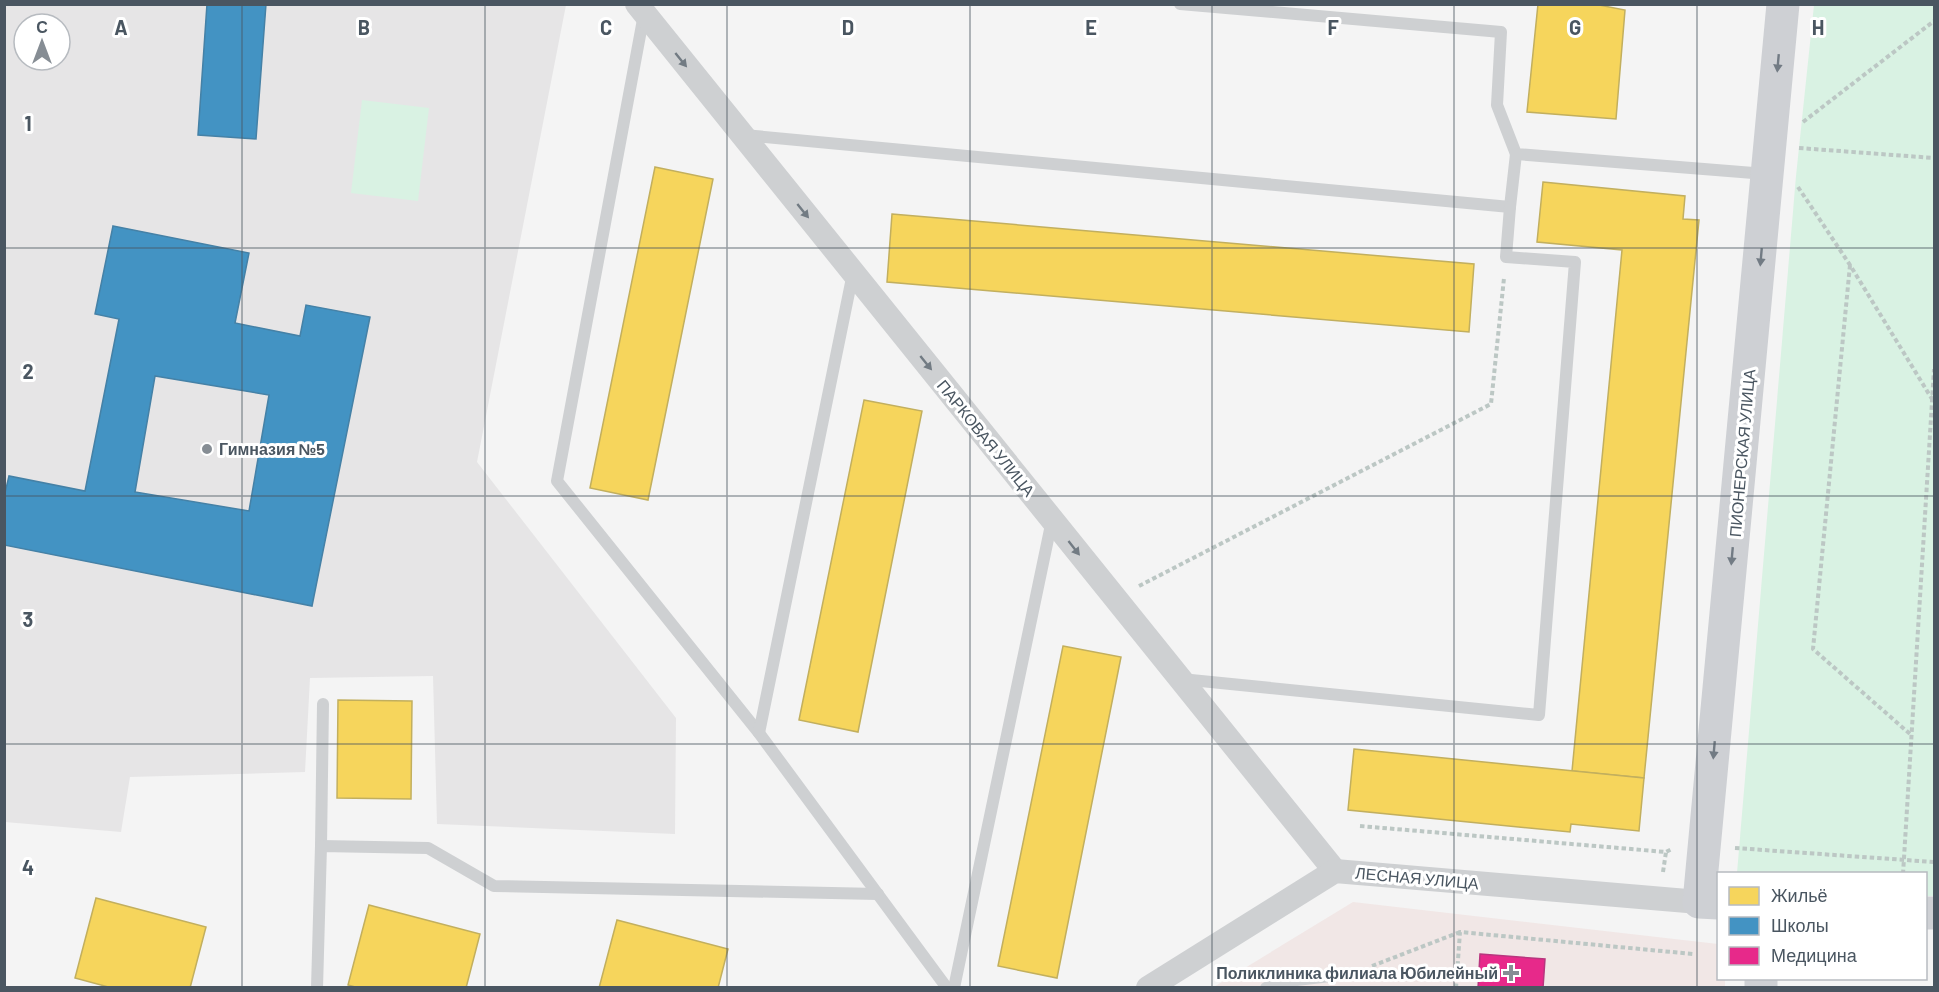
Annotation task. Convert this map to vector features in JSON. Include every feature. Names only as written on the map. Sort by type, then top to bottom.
[{"type":"street","name":"ПИОНЕРСКАЯ УЛИЦА","points":[[1708,902],[1705,846],[1779,169],[1783,4]]},
{"type":"street","name":"ПАРКОВАЯ УЛИЦА","points":[[640,9],[1335,871]]},
{"type":"street","name":"ЛЕСНАЯ УЛИЦА","points":[[1148,987],[1335,871],[1708,902]]},
{"type":"lane","points":[[1180,4],[1501,32],[1497,105],[1516,154],[1506,256],[1575,262],[1539,715],[1180,679]]},
{"type":"lane","points":[[640,9],[556,481],[759,733],[947,987]]},
{"type":"lane","points":[[742,135],[1510,207]]},
{"type":"lane","points":[[1516,154],[1779,169]]},
{"type":"lane","points":[[759,733],[854,273]]},
{"type":"lane","points":[[954,987],[1052,520]]},
{"type":"lane","points":[[317,987],[323,704]]},
{"type":"lane","points":[[321,846],[428,848],[494,886],[878,894]]},
{"type":"lane","points":[[1266,987],[1280,982],[1355,973]]},
{"type":"path","points":[[1779,169],[1935,21]]},
{"type":"path","points":[[1779,169],[1935,158]]},
{"type":"path","points":[[1779,169],[1850,265],[1932,400]]},
{"type":"path","points":[[1115,598],[1491,405],[1506,256]]},
{"type":"path","points":[[1850,265],[1813,650],[1910,734]]},
{"type":"path","points":[[1903,872],[1935,369]]},
{"type":"path","points":[[1927,477],[1935,477]]},
{"type":"path","points":[[1360,826],[1666,852],[1686,843],[1935,862]]},
{"type":"path","points":[[1355,973],[1460,932],[1693,954]]},
{"type":"path","points":[[1456,987],[1460,932]]},
{"type":"shaded area","points":[[4,5],[566,5],[477,462],[676,718],[675,834],[437,824],[433,676],[310,678],[305,772],[130,777],[121,832],[5,822]]},
{"type":"shaded area","points":[[1353,902],[1717,944],[1717,980],[1725,980],[1725,988],[1212,988]]},
{"type":"green space","points":[[1814,5],[1934,5],[1934,896],[1927,896],[1927,872],[1737,872],[1796,176]]},
{"type":"green space","points":[[362,100],[429,108],[418,201],[351,193]]},
{"type":"building: Жильё","points":[[1538,4],[1594,4],[1625,10],[1616,119],[1527,112]]},
{"type":"building: Жильё","points":[[655,167],[713,179],[648,500],[590,488]]},
{"type":"building: Жильё","points":[[1543,182],[1685,196],[1683,219],[1699,220],[1644,778],[1572,771],[1622,250],[1537,242]]},
{"type":"building: Жильё","points":[[892,214],[1474,264],[1469,332],[887,282]]},
{"type":"building: Жильё","points":[[864,400],[922,411],[858,732],[799,720]]},
{"type":"building: Жильё","points":[[1063,646],[1121,657],[1057,978],[998,966]]},
{"type":"building: Жильё","points":[[338,700],[412,701],[411,799],[337,798]]},
{"type":"building: Жильё","points":[[1354,749],[1644,778],[1639,831],[1571,824],[1570,832],[1348,810]]},
{"type":"building: Жильё","points":[[96,898],[206,927],[190,988],[112,988],[75,978]]},
{"type":"building: Жильё","points":[[369,905],[480,934],[466,988],[359,988],[348,985]]},
{"type":"building: Жильё","points":[[617,920],[728,949],[718,988],[599,988]]},
{"type":"building: Школы","points":[[207,4],[266,4],[256,139],[198,135]]},
{"type":"building: Школы","points":[[113,226],[249,253],[235,323],[300,336],[306,305],[370,317],[312,606],[4,545],[4,497],[9,476],[85,491],[119,319],[95,314]],"holes":[[[155,376],[269,395],[249,511],[135,492]]]},
{"type":"building: Медицина","name":"Поликлиника филиала Юбилейный","points":[[1480,954],[1545,959],[1543,988],[1478,988]]},
{"type":"place","name":"Гимназия №5","points":[[207,449]]},
{"type":"place","name":"Поликлиника филиала Юбилейный","points":[[1511,973]]}]
